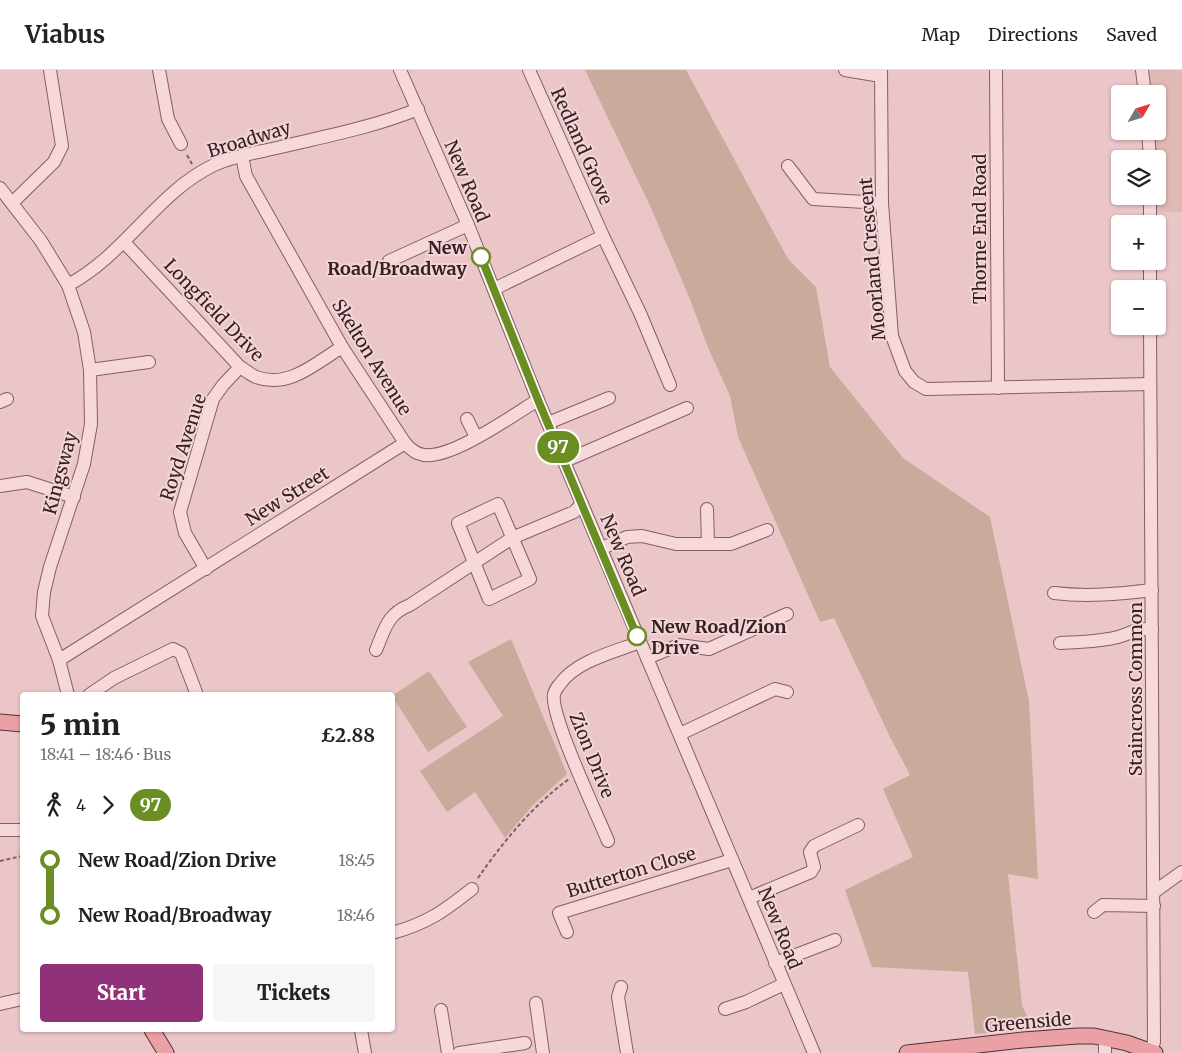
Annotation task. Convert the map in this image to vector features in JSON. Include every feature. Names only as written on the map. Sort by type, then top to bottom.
[{"type":"main road","points":[[0,722],[20,724]]},
{"type":"main road","points":[[153,1032],[163,1052]]},
{"type":"main road","name":"Greenside","points":[[907,1053],[1078,1036],[1105,1046],[1153,1052]]},
{"type":"street","points":[[12,203],[54,162],[62,146],[50,70]]},
{"type":"street","points":[[159,70],[168,119],[181,144]]},
{"type":"street","name":"New Road","points":[[400,70],[468,226],[538,400],[814,1053]]},
{"type":"street","name":"Redland Grove","points":[[529,70],[603,236],[640,313],[670,385]]},
{"type":"street","points":[[845,70],[881,73]]},
{"type":"street","name":"Thorne End Road","points":[[996,70],[998,388]]},
{"type":"street","points":[[1142,70],[1143,85]]},
{"type":"street","name":"Moorland Crescent","points":[[881,73],[882,203],[892,336],[905,371],[914,382],[926,389],[1150,384]]},
{"type":"street","name":"Broadway","points":[[68,284],[92,271],[181,186],[214,165],[242,156],[394,119],[418,109]]},
{"type":"street","name":"Skelton Avenue","points":[[242,156],[246,176],[342,347],[405,443]]},
{"type":"street","points":[[788,166],[814,199],[882,203]]},
{"type":"street","name":"Kingsway","points":[[0,188],[42,242],[68,284],[84,332],[90,370],[91,424],[84,464],[50,566],[44,592],[42,616],[59,660],[67,692]]},
{"type":"street","points":[[389,261],[468,226]]},
{"type":"street","points":[[494,289],[603,236]]},
{"type":"street","name":"Longfield Drive","points":[[124,242],[240,367],[255,377],[271,381],[286,380],[296,376],[342,347]]},
{"type":"street","name":"Staincross Common","points":[[1150,335],[1154,892],[1153,1052]]},
{"type":"street","points":[[90,370],[149,362]]},
{"type":"street","name":"Royd Avenue","points":[[206,569],[185,533],[180,512],[213,399],[240,367]]},
{"type":"street","points":[[548,423],[608,398]]},
{"type":"street","points":[[405,443],[412,450],[423,455],[436,455],[476,437],[538,400]]},
{"type":"street","points":[[565,461],[687,408]]},
{"type":"street","points":[[467,419],[476,437]]},
{"type":"street","name":"New Street","points":[[59,660],[405,443]]},
{"type":"street","points":[[0,486],[27,482],[74,497]]},
{"type":"street","points":[[498,504],[530,579],[490,599],[474,564],[458,523],[498,504]]},
{"type":"street","points":[[376,650],[388,622],[399,609],[410,605],[512,538],[574,512],[582,504]]},
{"type":"street","points":[[707,509],[708,544]]},
{"type":"street","points":[[601,547],[627,537],[642,536],[676,544],[731,544],[767,530]]},
{"type":"street","points":[[1054,593],[1070,595],[1114,594],[1152,590]]},
{"type":"street","points":[[647,658],[679,645],[709,649],[787,614]]},
{"type":"street","points":[[1060,643],[1108,639],[1120,637],[1139,628],[1152,629]]},
{"type":"street","name":"Zion Drive","points":[[608,840],[557,717],[554,694],[567,675],[579,666],[640,642]]},
{"type":"street","points":[[93,692],[114,678],[173,649],[181,653],[196,692]]},
{"type":"street","points":[[680,734],[776,689],[787,692]]},
{"type":"street","points":[[749,898],[811,872],[814,866],[810,852],[814,846],[858,825]]},
{"type":"street","points":[[0,830],[20,830]]},
{"type":"street","name":"Butterton Close","points":[[567,932],[560,912],[732,860]]},
{"type":"street","points":[[1154,892],[1182,872]]},
{"type":"street","points":[[395,932],[416,926],[432,918],[472,889]]},
{"type":"street","points":[[1094,912],[1103,905],[1154,906]]},
{"type":"street","points":[[775,963],[835,940]]},
{"type":"street","points":[[725,1009],[746,1002],[784,984]]},
{"type":"street","points":[[620,987],[618,997],[627,1053]]},
{"type":"street","points":[[0,1004],[20,999]]},
{"type":"street","points":[[536,1003],[543,1053]]},
{"type":"street","points":[[441,1010],[448,1053]]},
{"type":"street","points":[[361,1032],[365,1053]]},
{"type":"street","points":[[459,1053],[525,1043]]},
{"type":"path","points":[[181,144],[198,175]]},
{"type":"path","points":[[472,889],[488,864],[536,807],[579,772]]},
{"type":"path","points":[[0,861],[20,856]]},
{"type":"shaded area","points":[[585,70],[686,70],[788,259],[816,287],[830,367],[903,458],[990,517],[1029,701],[1038,879],[1008,874],[1022,1005],[1033,1029],[975,1034],[968,972],[872,967],[845,890],[913,857],[883,789],[910,775],[834,618],[820,622],[738,437],[730,396],[707,345],[690,299],[651,208]]},
{"type":"shaded area","points":[[1142,70],[1182,70],[1182,212],[1150,213],[1150,205],[1166,205],[1166,150],[1149,150],[1149,140],[1166,140],[1166,85],[1144,85]]},
{"type":"shaded area","points":[[511,639],[567,774],[533,805],[505,838],[475,792],[447,812],[420,771],[503,716],[468,662]]},
{"type":"shaded area","points":[[429,671],[467,727],[428,752],[395,701],[395,694]]},
{"type":"bus line","name":"97","points":[[481,257],[538,400],[637,636]]},
{"type":"place","name":"New Road/Broadway","points":[[481,257]]},
{"type":"place","name":"New Road/Zion Drive","points":[[637,636]]}]
